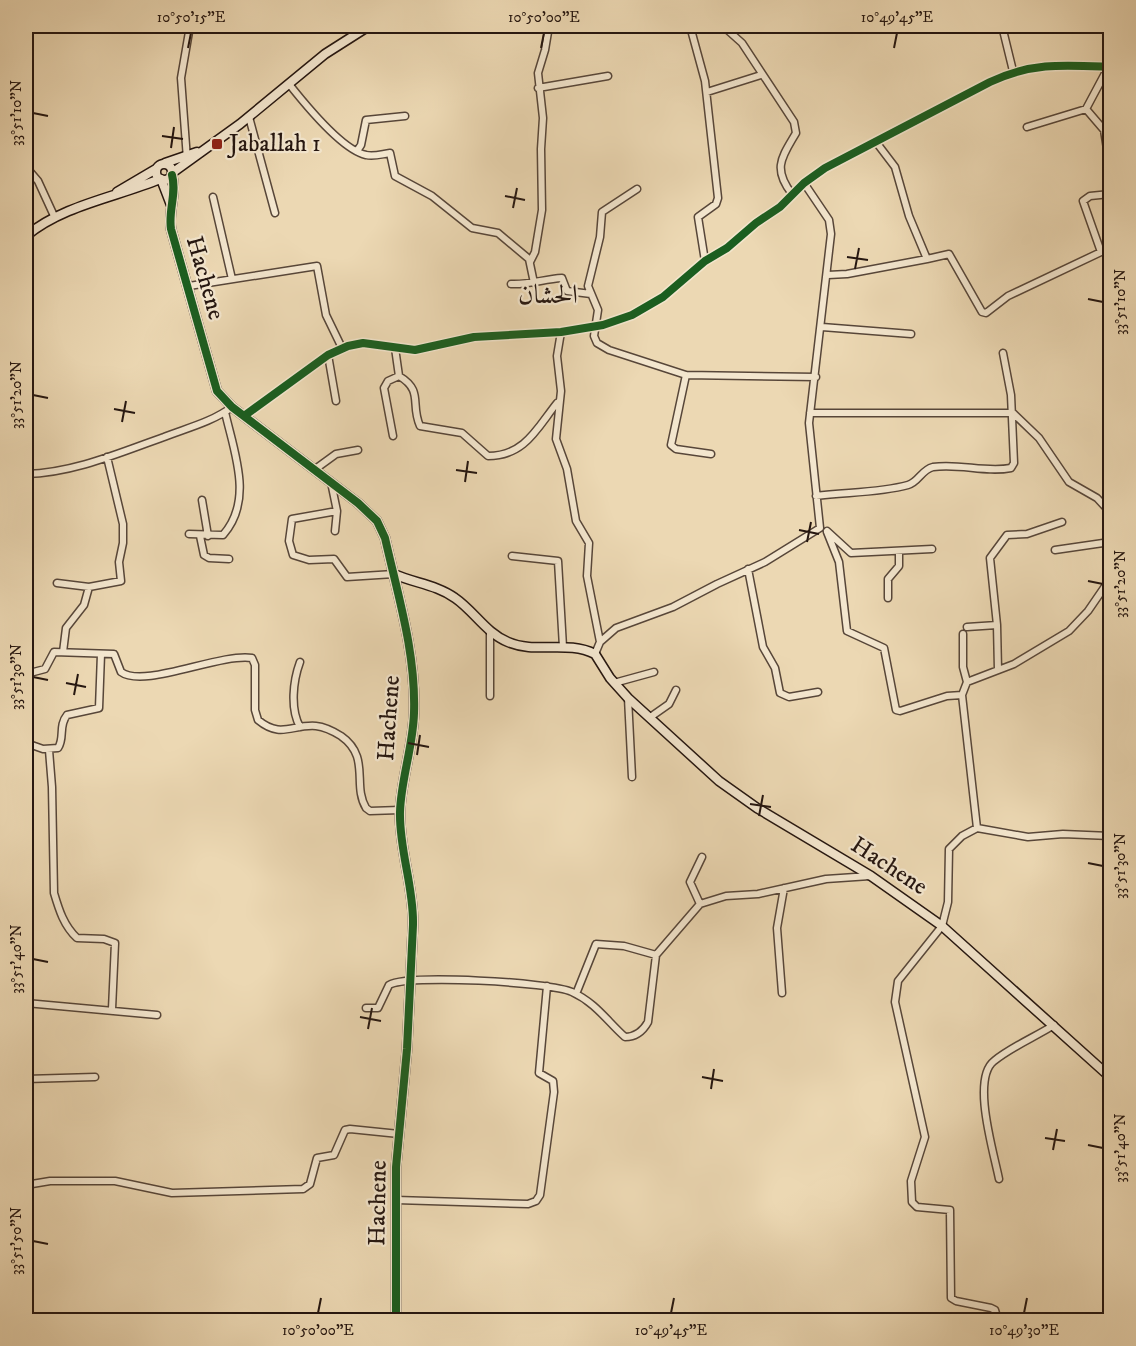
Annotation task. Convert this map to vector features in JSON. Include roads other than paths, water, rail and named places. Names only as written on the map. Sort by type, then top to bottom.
[{"type":"street","points":[[187,159],[181,78],[190,26]]},
{"type":"street","points":[[26,236],[55,218],[172,174],[187,159],[249,117],[325,54],[369,26]]},
{"type":"street","points":[[530,262],[535,252],[542,210],[543,118],[538,73],[549,26]]},
{"type":"street","points":[[690,26],[706,92],[718,198],[716,204],[698,217],[705,261]]},
{"type":"street","points":[[723,26],[742,44],[796,127],[796,133],[783,152],[781,164],[783,181],[792,194]]},
{"type":"street","points":[[1002,26],[1013,71]]},
{"type":"street","points":[[244,416],[328,355],[342,348],[363,343],[415,350],[474,337],[561,332],[619,321],[649,306],[705,261],[727,248],[804,183],[843,158],[1013,71],[1054,65],[1110,66],[1086,110],[1027,127]]},
{"type":"street","points":[[706,92],[761,75]]},
{"type":"street","points":[[538,88],[608,76]]},
{"type":"street","points":[[289,84],[321,121],[357,151],[366,155],[391,154],[395,176],[432,196],[472,228],[498,232],[530,262],[534,283]]},
{"type":"street","points":[[1086,110],[1104,130],[1110,168]]},
{"type":"street","points":[[357,151],[361,144],[366,120],[405,116]]},
{"type":"street","points":[[249,117],[275,213]]},
{"type":"street","points":[[876,142],[895,167],[909,216],[927,259]]},
{"type":"street","points":[[112,195],[165,163],[187,159]]},
{"type":"street","points":[[165,163],[170,165],[172,174],[171,205]]},
{"type":"street","points":[[26,167],[38,181],[55,218]]},
{"type":"street","points":[[156,169],[171,205]]},
{"type":"street","points":[[804,183],[829,220],[831,243],[810,412],[810,450],[820,528]]},
{"type":"street","points":[[638,189],[602,212],[600,237],[588,286],[598,310],[595,340],[600,346],[686,375],[754,378],[816,377]]},
{"type":"street","points":[[828,274],[847,274],[949,254],[986,313],[1008,296],[1101,252],[1083,201],[1090,196],[1110,194]]},
{"type":"street","points":[[213,197],[232,279]]},
{"type":"street","name":"Hachene","points":[[171,205],[171,229],[217,391],[228,410],[244,416],[331,481],[376,521],[385,538],[411,653],[414,694],[411,744],[400,810],[413,906],[411,979],[396,1200],[396,1320]]},
{"type":"street","points":[[189,286],[317,266],[326,315],[342,348]]},
{"type":"street","points":[[511,284],[562,278],[567,291],[591,294]]},
{"type":"street","points":[[822,327],[911,334]]},
{"type":"street","points":[[561,332],[557,356],[559,400],[557,445],[567,469],[576,521],[589,543],[587,576],[600,642]]},
{"type":"street","points":[[395,348],[399,376]]},
{"type":"street","points":[[816,496],[910,485],[927,469],[936,467],[965,467],[992,471],[1011,468],[1014,463],[1013,413],[1003,353]]},
{"type":"street","points":[[328,355],[336,401]]},
{"type":"street","points":[[686,375],[671,445],[676,449],[711,454]]},
{"type":"street","points":[[399,376],[407,380],[414,389],[420,426],[426,429],[454,430],[488,456],[511,452],[525,445],[547,419],[559,400]]},
{"type":"street","points":[[393,436],[384,388],[388,381],[399,376]]},
{"type":"street","points":[[26,474],[60,471],[107,457],[228,410],[241,487],[235,513],[223,535],[189,534]]},
{"type":"street","points":[[810,412],[1013,413],[1039,438],[1069,482],[1097,498],[1110,512]]},
{"type":"street","points":[[314,470],[336,454],[358,450]]},
{"type":"street","points":[[57,583],[88,587],[121,581],[119,562],[123,543],[123,524],[107,457]]},
{"type":"street","points":[[331,481],[337,511],[335,531]]},
{"type":"street","points":[[202,500],[208,536]]},
{"type":"street","points":[[337,511],[292,519],[289,541],[294,555],[309,560],[334,559],[347,577],[394,574],[447,593],[463,604],[490,632],[521,646],[563,647],[595,654],[600,642],[616,628],[673,607],[777,556],[820,528]]},
{"type":"street","points":[[998,669],[997,625],[988,565],[992,554],[1007,535],[1027,534],[1062,522]]},
{"type":"street","points":[[820,528],[851,553],[932,549]]},
{"type":"street","points":[[827,532],[839,562],[847,631],[884,648],[897,710],[947,696],[962,695]]},
{"type":"street","points":[[200,536],[204,555],[229,559]]},
{"type":"street","points":[[1055,550],[1110,542]]},
{"type":"street","points":[[888,598],[888,579],[899,566],[899,551]]},
{"type":"street","points":[[512,556],[558,561],[563,647]]},
{"type":"street","points":[[748,569],[763,646],[775,668],[780,693],[789,697],[818,692]]},
{"type":"street","points":[[967,682],[1014,664],[1069,631],[1088,611],[1110,579]]},
{"type":"street","points":[[63,652],[66,628],[84,605],[88,587]]},
{"type":"street","points":[[977,828],[962,695],[967,682],[963,660],[965,630],[997,625]]},
{"type":"street","points":[[490,632],[490,696]]},
{"type":"street","points":[[26,674],[45,669],[54,652],[115,655],[121,672],[137,676],[155,676],[206,662],[252,658],[255,661],[255,710],[258,720],[277,730],[310,726],[330,729],[349,742],[359,762],[366,808],[370,811],[400,810]]},
{"type":"street","points":[[26,743],[49,750],[60,746],[61,727],[67,715],[99,708],[101,654]]},
{"type":"street","name":"Hachene","points":[[595,654],[614,683],[628,698],[697,763],[740,797],[871,876],[942,926],[1110,1077]]},
{"type":"street","points":[[300,662],[295,675],[294,706],[295,718],[300,727]]},
{"type":"street","points":[[614,683],[654,672]]},
{"type":"street","points":[[649,718],[669,704],[676,690]]},
{"type":"street","points":[[628,698],[632,777]]},
{"type":"street","points":[[49,750],[54,893],[58,908],[70,932],[77,938],[104,939],[115,943],[112,1009]]},
{"type":"street","points":[[998,1320],[992,1308],[956,1302],[951,1298],[950,1210],[917,1207],[911,1198],[911,1181],[925,1137],[895,1002],[895,989],[898,981],[942,926],[948,902],[949,849],[962,836],[977,828],[1028,837],[1063,834],[1110,836]]},
{"type":"street","points":[[700,904],[690,882],[702,857]]},
{"type":"street","points":[[366,1008],[378,1008],[389,985],[411,979],[547,986],[576,994],[600,1010],[625,1037],[636,1034],[648,1022],[656,955],[700,904],[726,896],[758,894],[826,879],[871,876]]},
{"type":"street","points":[[782,993],[777,928],[784,888]]},
{"type":"street","points":[[576,994],[596,944],[624,946],[656,955]]},
{"type":"street","points":[[396,1200],[528,1204],[536,1201],[540,1196],[554,1092],[553,1080],[539,1073],[547,986]]},
{"type":"street","points":[[26,1003],[112,1009],[157,1015]]},
{"type":"street","points":[[999,1179],[984,1103],[984,1079],[993,1061],[1054,1025]]},
{"type":"street","points":[[26,1079],[96,1077]]},
{"type":"street","points":[[26,1185],[50,1181],[115,1181],[172,1193],[297,1190],[310,1184],[317,1158],[334,1155],[345,1130],[399,1134]]},
{"type":"street","points":[[26,1320],[34,1320]]},
{"type":"place","name":"Jaballah 1","points":[[217,144]]},
{"type":"district","name":"الحشان","points":[[548,295]]}]
